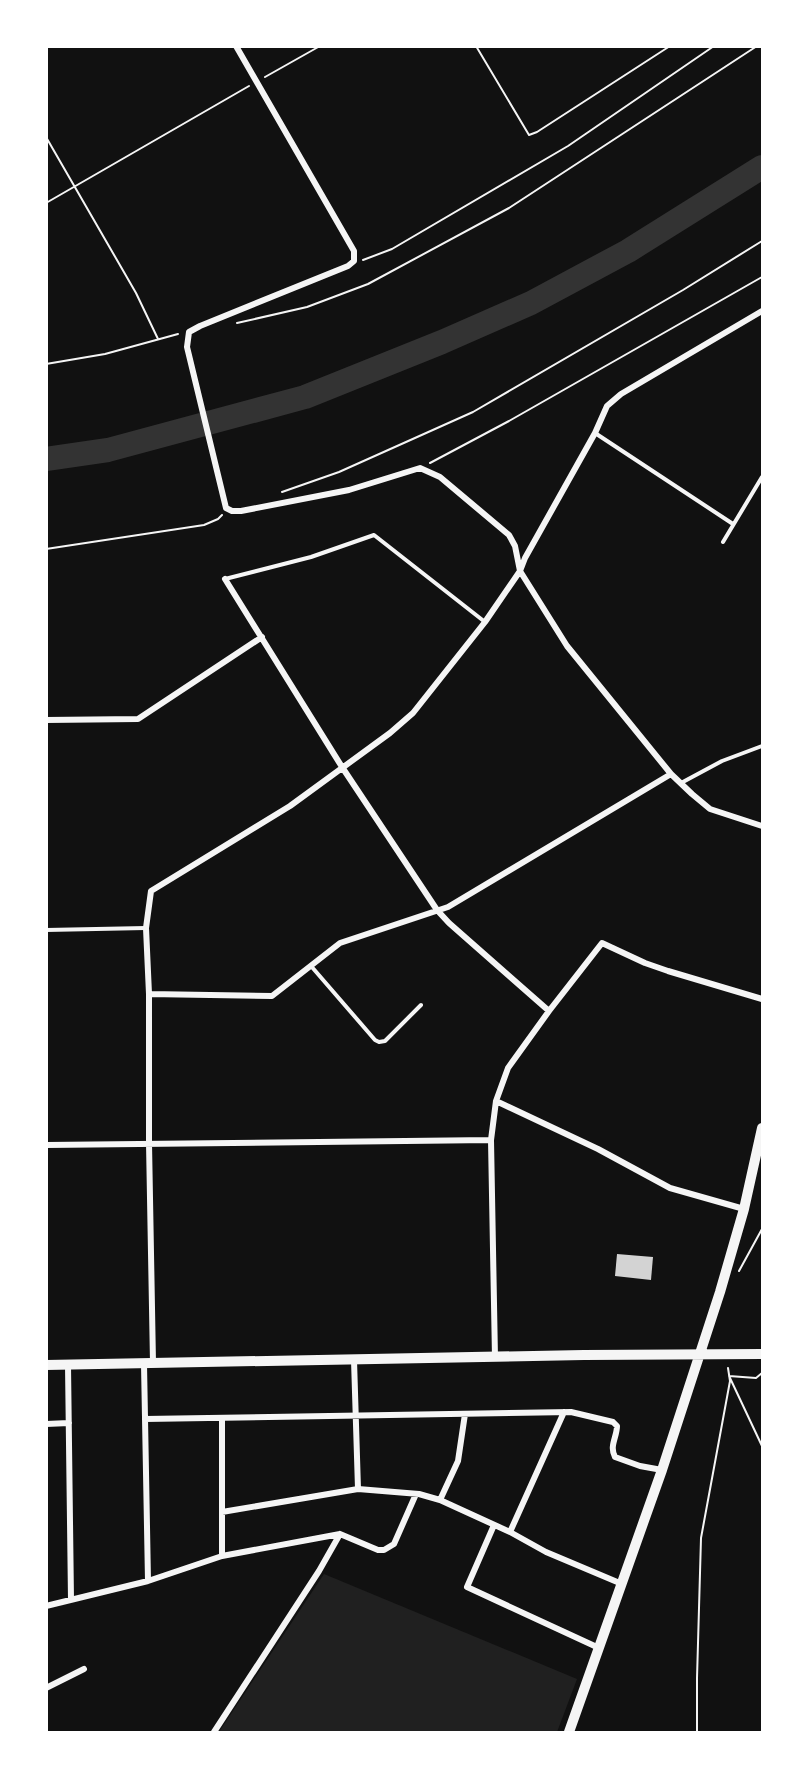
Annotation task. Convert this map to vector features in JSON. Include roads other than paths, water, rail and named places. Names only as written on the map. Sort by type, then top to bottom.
[{"type":"main road","points":[[568,1732],[662,1470],[744,1209],[762,1128]]},
{"type":"main road","points":[[46,1365],[762,1354]]},
{"type":"street","points":[[236,46],[349,240],[354,251],[354,261],[348,266],[189,332],[188,347],[226,508],[232,512],[349,490],[420,468],[440,477],[509,535],[515,546],[520,571],[567,646],[671,774],[710,808],[762,826]]},
{"type":"street","points":[[148,1581],[145,1419],[149,1364],[147,928],[151,891],[290,806],[390,733],[413,713],[485,622],[520,571],[525,558],[595,433],[607,406],[621,394],[762,311]]},
{"type":"street","points":[[225,579],[342,767],[437,910],[549,1011]]},
{"type":"street","points":[[46,720],[138,719],[262,637]]},
{"type":"street","points":[[149,994],[272,996],[340,944],[448,907],[671,774]]},
{"type":"street","points":[[495,1358],[491,1140],[496,1101],[508,1068],[549,1011],[602,943],[645,963],[762,999]]},
{"type":"street","points":[[496,1101],[598,1149],[670,1188],[744,1209]]},
{"type":"street","points":[[46,1145],[491,1140]]},
{"type":"street","points":[[354,1360],[358,1489]]},
{"type":"street","points":[[68,1365],[72,1600]]},
{"type":"street","points":[[510,1532],[564,1412]]},
{"type":"street","points":[[145,1419],[571,1412],[613,1422],[617,1426],[612,1448],[615,1457],[640,1466],[662,1470]]},
{"type":"street","points":[[440,1500],[458,1461],[465,1414]]},
{"type":"street","points":[[222,1418],[222,1556]]},
{"type":"street","points":[[46,1424],[69,1423]]},
{"type":"street","points":[[222,1512],[358,1489],[416,1494],[440,1500],[510,1532],[546,1552],[622,1584]]},
{"type":"street","points":[[46,1606],[148,1581],[222,1556],[340,1534],[378,1550],[384,1550],[394,1544],[416,1494]]},
{"type":"street","points":[[494,1525],[467,1587],[599,1648]]},
{"type":"street","points":[[214,1732],[319,1571],[340,1534]]},
{"type":"street","points":[[46,1688],[84,1669]]},
{"type":"lane","points":[[595,433],[733,524]]},
{"type":"lane","points":[[723,542],[762,477]]},
{"type":"lane","points":[[225,579],[311,556],[374,535],[485,622]]},
{"type":"lane","points":[[681,783],[722,760],[762,746]]},
{"type":"lane","points":[[46,930],[147,928]]},
{"type":"lane","points":[[311,966],[375,1040],[380,1042],[385,1041],[421,1005]]},
{"type":"waterway","points":[[46,459],[108,450],[305,397],[442,342],[531,303],[628,251],[762,167]]}]
